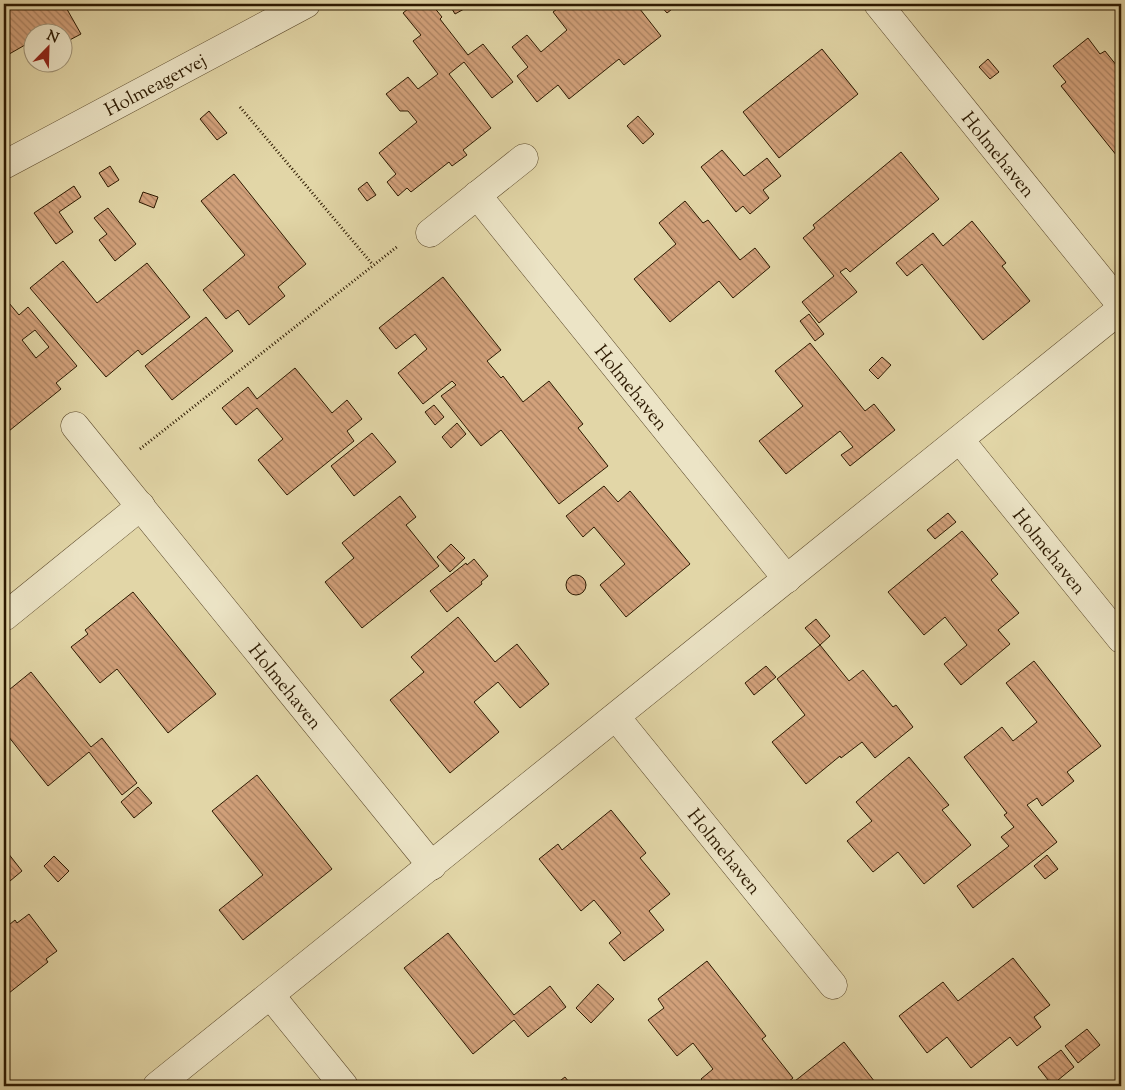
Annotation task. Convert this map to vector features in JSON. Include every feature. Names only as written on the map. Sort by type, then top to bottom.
[{"type":"street","name":"Holmeagervej","points":[[4,165],[306,4]]},
{"type":"street","name":"Holmehaven","points":[[878,4],[1121,305]]},
{"type":"street","points":[[430,233],[524,158]]},
{"type":"street","name":"Holmehaven","points":[[477,195],[788,579]]},
{"type":"street","points":[[157,1086],[1121,309]]},
{"type":"street","name":"Holmehaven","points":[[75,426],[432,866]]},
{"type":"street","name":"Holmehaven","points":[[960,440],[1121,639]]},
{"type":"street","points":[[4,617],[141,506]]},
{"type":"street","name":"Holmehaven","points":[[616,717],[833,985]]},
{"type":"street","points":[[271,996],[344,1086]]},
{"type":"path","points":[[240,107],[373,265]]},
{"type":"path","points":[[112,471],[418,230],[430,233]]},
{"type":"building","points":[[4,4],[64,4],[81,34],[72,39],[72,22],[22,22],[22,47],[4,57]]},
{"type":"building","points":[[414,4],[426,4],[429,8],[433,6],[442,17],[440,19],[468,55],[483,44],[513,82],[492,98],[464,62],[449,74],[491,128],[463,150],[467,155],[452,166],[449,162],[411,192],[407,188],[398,196],[387,182],[396,174],[379,153],[417,122],[408,111],[400,111],[386,94],[408,77],[418,89],[438,74],[413,41],[421,35],[403,13]]},
{"type":"building","points":[[449,4],[473,4],[455,14]]},
{"type":"building","points":[[564,4],[636,4],[661,36],[624,65],[619,59],[569,99],[558,85],[537,102],[517,76],[528,67],[512,47],[527,35],[541,52],[567,30],[553,12]]},
{"type":"building","points":[[659,4],[674,4],[676,6],[667,13]]},
{"type":"building","points":[[1088,38],[1100,54],[1105,51],[1121,71],[1121,161],[1061,86],[1066,82],[1053,66]]},
{"type":"building","points":[[822,49],[858,94],[779,158],[743,112]]},
{"type":"building","points":[[988,59],[999,72],[990,79],[979,67]]},
{"type":"building","points":[[209,111],[227,133],[217,140],[200,119]]},
{"type":"building","points":[[638,116],[654,134],[643,144],[627,126]]},
{"type":"building","points":[[722,150],[744,176],[767,158],[781,176],[763,190],[769,198],[750,214],[743,206],[736,212],[701,167]]},
{"type":"building","points":[[901,152],[939,199],[850,272],[846,268],[840,272],[857,292],[819,323],[802,302],[834,276],[803,238],[815,228],[813,225]]},
{"type":"building","points":[[110,166],[119,180],[108,187],[99,173]]},
{"type":"building","points":[[234,174],[306,264],[278,287],[285,296],[249,325],[238,310],[226,319],[203,290],[245,255],[201,201]]},
{"type":"building","points":[[367,182],[376,195],[367,201],[358,189]]},
{"type":"building","points":[[74,186],[81,197],[59,212],[73,232],[56,244],[34,213]]},
{"type":"building","points":[[143,192],[158,197],[154,208],[139,202]]},
{"type":"building","points":[[685,201],[703,223],[708,220],[740,260],[755,248],[770,267],[733,298],[719,281],[670,322],[634,279],[676,244],[659,223]]},
{"type":"building","points":[[108,208],[136,244],[115,261],[99,240],[107,234],[94,218]]},
{"type":"building","points":[[972,221],[1006,263],[1002,266],[1030,301],[983,340],[922,264],[907,276],[896,263],[933,233],[943,246]]},
{"type":"building","points":[[63,261],[97,303],[147,263],[190,317],[142,355],[138,350],[106,377],[30,288]]},
{"type":"building","points":[[443,277],[501,350],[487,361],[501,378],[503,376],[523,402],[549,381],[583,424],[578,428],[608,466],[559,504],[501,430],[481,446],[441,396],[456,385],[452,381],[423,404],[398,373],[427,349],[415,334],[396,349],[379,328]]},
{"type":"building","points":[[9,303],[19,315],[28,307],[77,366],[56,383],[61,389],[4,435],[4,307]],"holes":[[[35,330],[49,347],[36,358],[22,340]]]},
{"type":"building","points":[[809,314],[824,334],[815,341],[800,321]]},
{"type":"building","points":[[206,317],[233,351],[172,400],[145,366]]},
{"type":"building","points":[[810,343],[865,411],[874,404],[895,430],[850,466],[841,455],[853,447],[840,431],[786,474],[759,441],[803,406],[775,371]]},
{"type":"building","points":[[882,357],[891,365],[878,379],[869,370]]},
{"type":"building","points":[[295,368],[332,413],[347,400],[362,419],[347,431],[354,441],[287,495],[258,460],[283,439],[257,408],[236,425],[222,408],[248,387],[257,399]]},
{"type":"building","points":[[434,405],[444,417],[435,425],[425,412]]},
{"type":"building","points":[[457,423],[466,434],[451,448],[442,437]]},
{"type":"building","points":[[372,433],[396,462],[354,496],[331,466]]},
{"type":"building","points":[[604,486],[618,502],[630,491],[690,564],[626,617],[600,585],[625,564],[594,527],[583,537],[566,516]]},
{"type":"building","points":[[400,496],[416,517],[406,525],[439,566],[362,628],[325,582],[354,558],[342,543]]},
{"type":"building","points":[[948,513],[956,522],[935,539],[927,530]]},
{"type":"building","points":[[962,531],[998,574],[991,580],[1019,613],[998,630],[1010,644],[961,685],[944,664],[967,645],[945,617],[924,635],[888,592]]},
{"type":"building","points":[[451,544],[465,558],[450,572],[437,557]]},
{"type":"building","points":[[474,559],[488,576],[481,582],[482,584],[447,612],[430,591]]},
{"type":"building","points":[[576,575],[583,578],[586,585],[583,592],[576,595],[569,592],[566,585],[569,578]]},
{"type":"building","points":[[133,592],[216,694],[168,733],[117,669],[100,683],[71,647],[88,634],[85,630]]},
{"type":"building","points":[[458,617],[495,662],[517,644],[549,684],[520,708],[498,682],[474,702],[499,732],[450,773],[390,700],[424,672],[411,657]]},
{"type":"building","points":[[816,619],[830,636],[820,645],[805,628]]},
{"type":"building","points":[[820,645],[849,681],[863,670],[893,707],[896,705],[913,727],[875,758],[862,742],[841,758],[840,756],[806,784],[772,742],[805,715],[777,679]]},
{"type":"building","points":[[1034,661],[1101,746],[1067,772],[1074,781],[1042,806],[1037,798],[1027,805],[1057,842],[973,908],[957,886],[1009,846],[1001,837],[1014,827],[1004,815],[1007,813],[964,757],[1002,727],[1013,741],[1037,722],[1006,683]]},
{"type":"building","points":[[766,666],[776,677],[754,695],[745,683]]},
{"type":"building","points":[[31,672],[91,747],[102,738],[137,783],[122,795],[89,752],[48,786],[4,731],[4,694]]},
{"type":"building","points":[[909,757],[949,805],[942,810],[971,845],[924,884],[898,852],[873,872],[847,841],[872,821],[856,802]]},
{"type":"building","points":[[257,775],[332,869],[243,940],[219,910],[263,875],[212,811]]},
{"type":"building","points":[[138,787],[152,803],[134,818],[121,802]]},
{"type":"building","points":[[611,810],[646,853],[640,858],[670,894],[649,911],[664,930],[624,961],[609,943],[621,933],[594,900],[581,911],[539,859],[558,844],[562,850]]},
{"type":"building","points":[[4,848],[22,871],[4,886]]},
{"type":"building","points":[[1047,855],[1058,869],[1045,879],[1034,866]]},
{"type":"building","points":[[54,856],[69,871],[58,882],[44,866]]},
{"type":"building","points":[[29,914],[57,951],[46,959],[48,962],[4,997],[4,929],[15,920],[17,923]]},
{"type":"building","points":[[448,933],[514,1015],[550,986],[566,1007],[528,1037],[514,1020],[473,1054],[404,968]]},
{"type":"building","points":[[1013,958],[1050,1005],[1034,1017],[1041,1027],[1017,1046],[1010,1037],[971,1068],[947,1037],[927,1053],[899,1016],[943,982],[958,1001]]},
{"type":"building","points":[[707,961],[766,1036],[762,1039],[793,1078],[783,1086],[707,1086],[701,1079],[713,1069],[693,1043],[677,1056],[648,1020],[664,1008],[658,999]]},
{"type":"building","points":[[598,984],[614,999],[591,1023],[576,1008]]},
{"type":"building","points":[[1087,1029],[1100,1045],[1078,1063],[1065,1046]]},
{"type":"building","points":[[844,1042],[878,1086],[800,1086],[795,1081]]},
{"type":"building","points":[[1061,1050],[1074,1067],[1052,1085],[1038,1067]]},
{"type":"building","points":[[565,1077],[572,1086],[553,1086]]},
{"type":"building","points":[[609,1081],[614,1086],[602,1086]]}]
